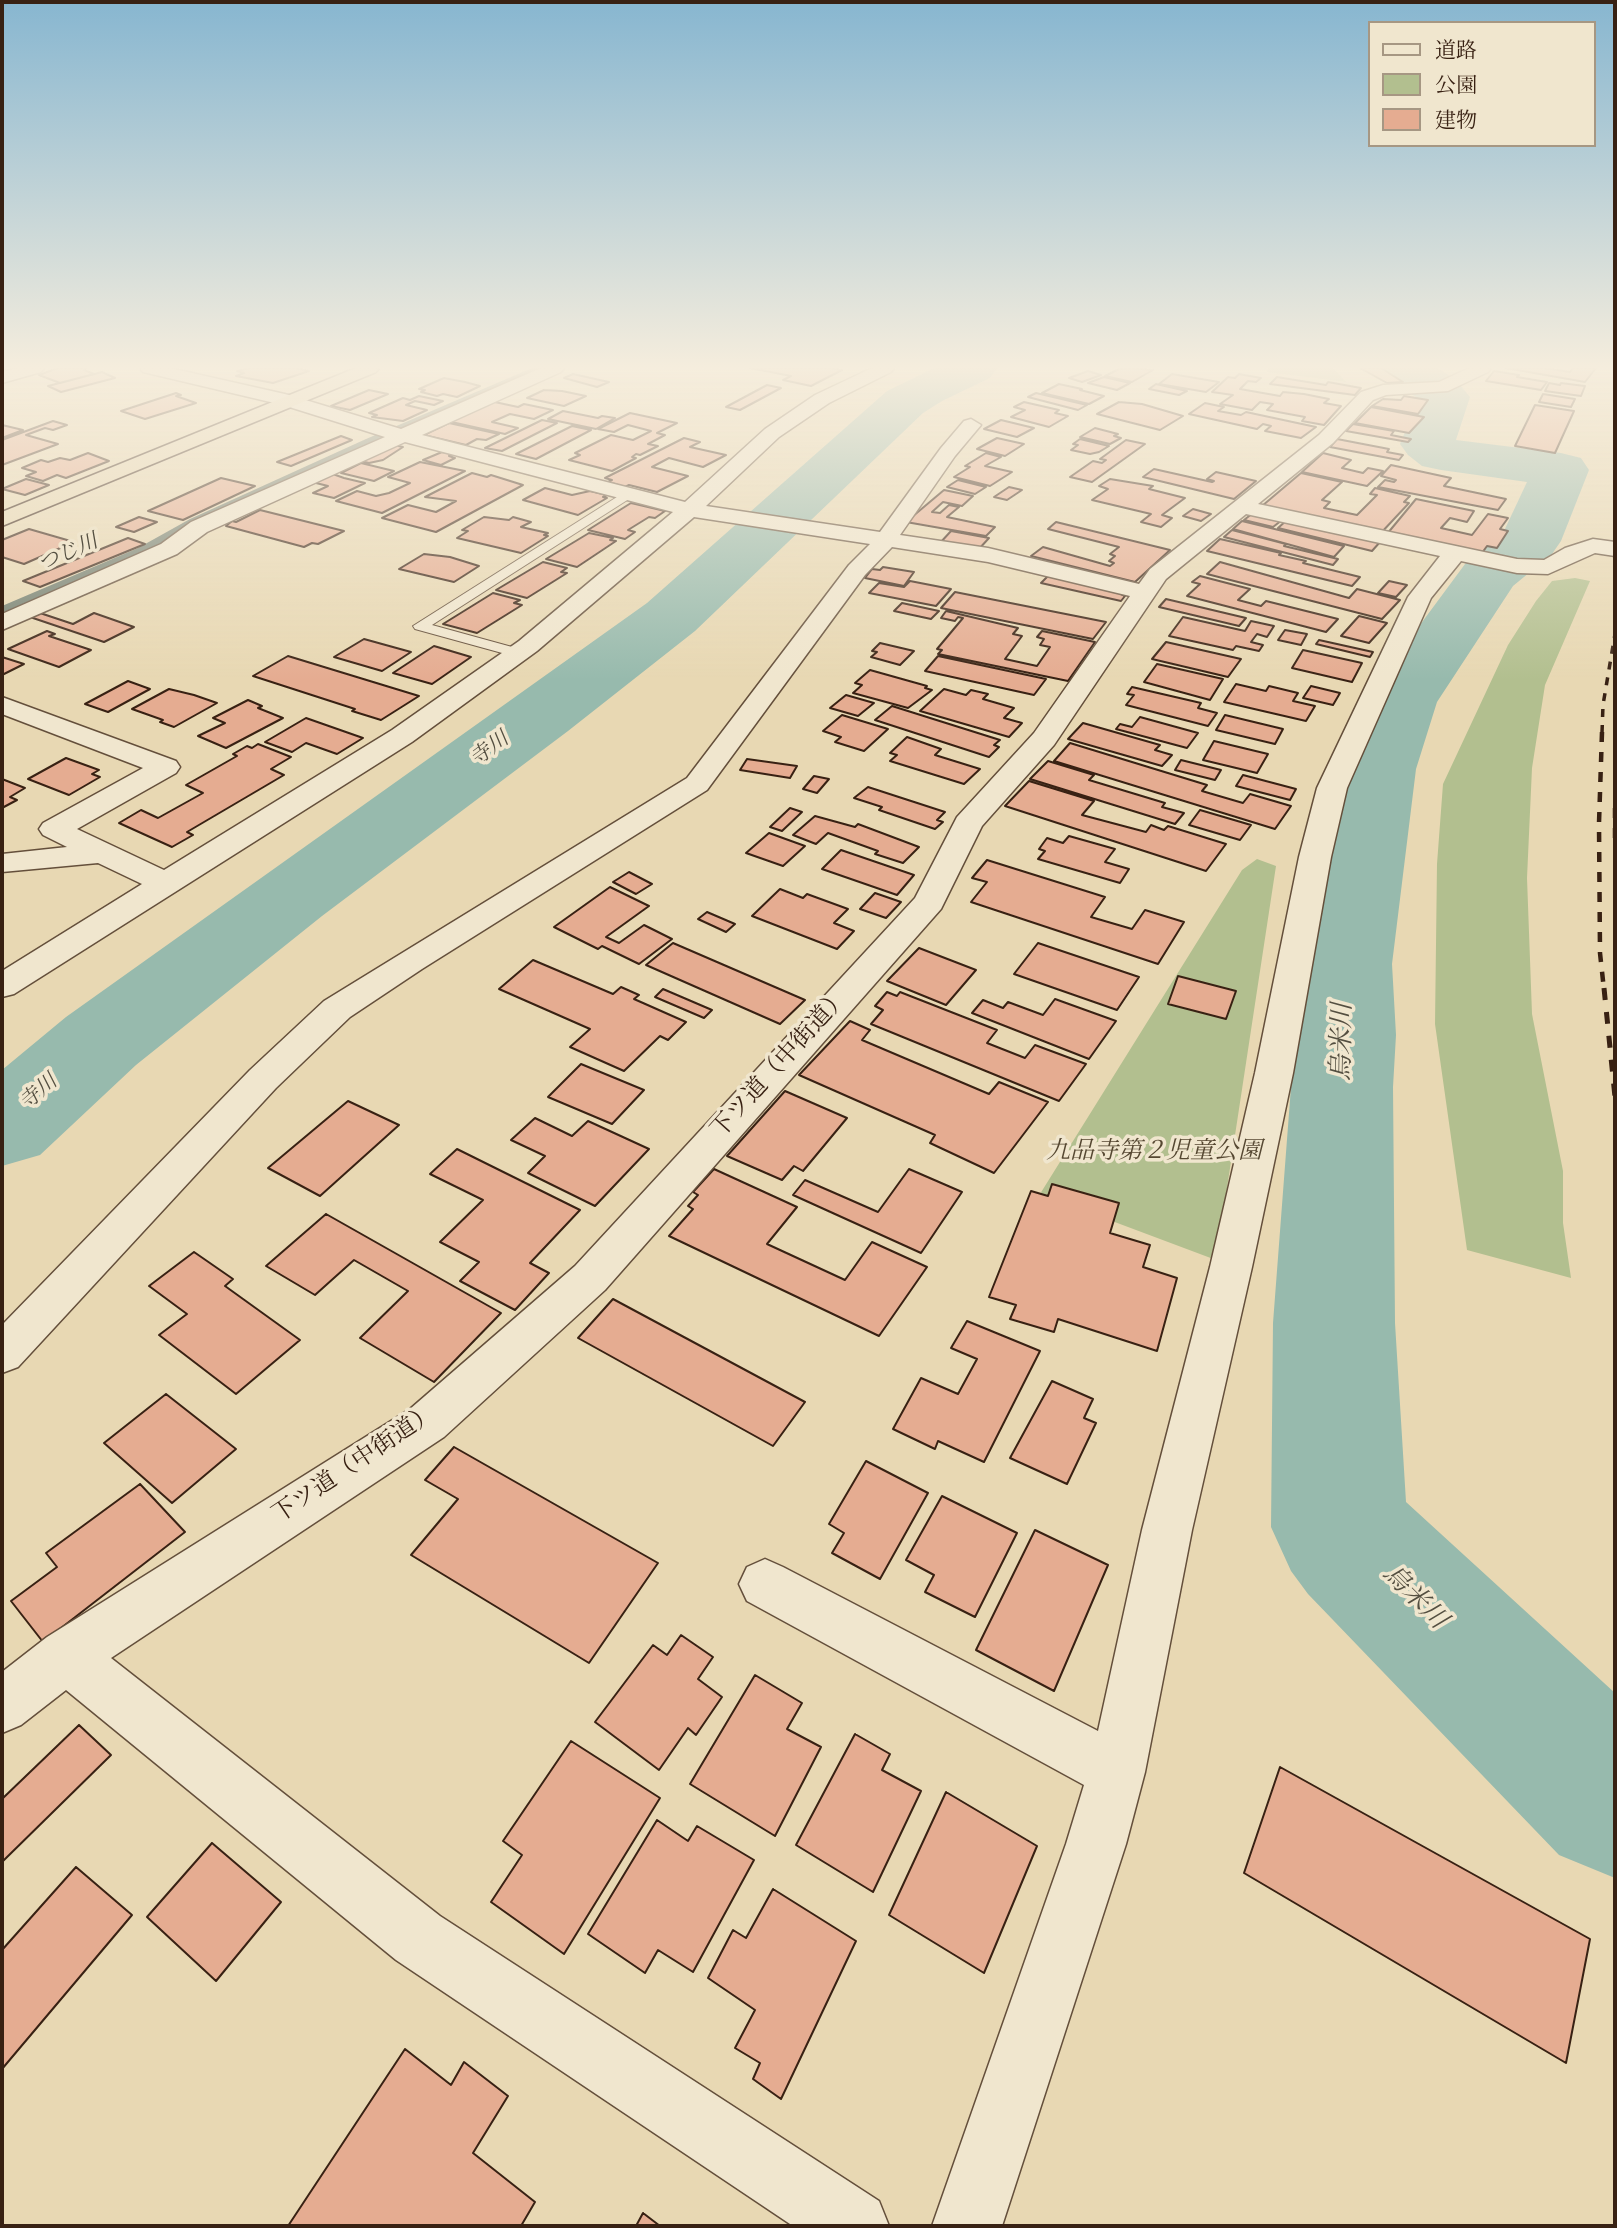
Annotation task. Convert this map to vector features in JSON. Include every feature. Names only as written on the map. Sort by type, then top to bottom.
[{"type":"highway","points":[[2,520],[118,472]]},
{"type":"street","points":[[2,623],[169,549],[199,527],[318,472]]},
{"type":"street","points":[[542,472],[695,511],[988,555],[1146,593]]},
{"type":"street","points":[[2,986],[402,736],[518,653],[695,511],[734,472]]},
{"type":"street","points":[[2,1354],[263,1079],[337,1009],[697,784],[932,472]]},
{"type":"street","name":"下ツ道（中街道）","points":[[2,1706],[65,1656],[427,1423],[590,1278],[929,902],[968,823],[1044,739],[1158,574],[1286,472]]},
{"type":"street","points":[[1243,507],[1507,564],[1548,567],[1573,553],[1593,546],[1615,549]]},
{"type":"street","points":[[967,2226],[1118,1772],[1167,1530],[1231,1267],[1271,1086],[1315,857],[1332,788],[1420,597],[1454,554]]},
{"type":"street","points":[[2,705],[166,767],[54,829],[165,883]]},
{"type":"street","points":[[2,863],[101,853]]},
{"type":"street","points":[[765,1584],[1118,1772]]},
{"type":"street","points":[[65,1656],[418,1938],[854,2226]]},
{"type":"lane","points":[[518,653],[420,626],[628,494]]},
{"type":"green space","points":[[1575,578],[1590,581],[1545,685],[1532,768],[1527,878],[1532,1014],[1563,1171],[1563,1223],[1571,1278],[1467,1250],[1435,1024],[1437,864],[1443,784],[1508,645],[1536,601],[1552,581]]},
{"type":"green space","name":"九品寺第２児童公園","points":[[1257,859],[1276,866],[1216,1260],[1040,1194],[1242,870]]},
{"type":"building","points":[[36,472],[81,472],[66,478],[57,475],[43,481],[26,476]]},
{"type":"building","points":[[343,472],[392,472],[374,481],[341,473]]},
{"type":"building","points":[[399,472],[463,472],[382,513],[336,501],[357,491],[376,496],[389,493],[410,483],[388,477]]},
{"type":"building","points":[[617,472],[672,472],[688,476],[657,492],[629,485],[625,487],[608,482],[612,480],[605,478]]},
{"type":"building","points":[[962,472],[1012,472],[990,486],[954,477]]},
{"type":"building","points":[[1077,472],[1106,472],[1092,482],[1070,477]]},
{"type":"building","points":[[1150,472],[1167,472],[1212,482],[1214,481],[1207,479],[1216,472],[1256,481],[1234,499],[1143,477]]},
{"type":"building","points":[[1302,472],[1363,473],[1382,472],[1367,486]]},
{"type":"building","points":[[1385,472],[1423,472],[1451,478],[1444,486],[1506,499],[1498,510],[1378,487],[1385,480],[1396,480],[1381,476]]},
{"type":"building","points":[[330,473],[365,483],[334,498],[313,493],[328,486],[312,482]]},
{"type":"building","points":[[472,473],[487,477],[491,475],[523,485],[436,532],[382,518],[408,505],[436,512],[456,501],[425,497]]},
{"type":"building","points":[[1301,473],[1342,482],[1322,500],[1330,502],[1324,508],[1357,515],[1377,495],[1370,494],[1375,488],[1410,496],[1404,502],[1409,503],[1380,534],[1262,506]]},
{"type":"building","points":[[221,478],[255,486],[183,520],[148,511]]},
{"type":"building","points":[[26,479],[49,485],[25,495],[2,489]]},
{"type":"building","points":[[1110,479],[1153,486],[1149,489],[1185,498],[1162,515],[1172,518],[1161,527],[1141,522],[1151,514],[1092,500],[1108,489],[1099,486]]},
{"type":"building","points":[[958,480],[986,487],[975,494],[947,487]]},
{"type":"building","points":[[1009,487],[1022,490],[1007,500],[994,497]]},
{"type":"building","points":[[545,488],[572,495],[590,491],[607,495],[603,497],[607,498],[578,515],[523,500]]},
{"type":"building","points":[[944,490],[973,496],[962,506],[943,502],[932,512],[940,513],[949,505],[959,507],[947,517],[995,527],[986,536],[906,522]]},
{"type":"building","points":[[1416,499],[1474,511],[1467,522],[1450,518],[1441,528],[1472,535],[1488,514],[1508,518],[1500,529],[1508,531],[1497,548],[1487,546],[1482,553],[1387,534]]},
{"type":"building","points":[[631,503],[665,511],[628,530],[635,532],[625,539],[588,530]]},
{"type":"building","points":[[1193,509],[1211,514],[1201,521],[1183,516]]},
{"type":"building","points":[[260,510],[344,531],[318,544],[312,543],[304,547],[226,526]]},
{"type":"building","points":[[1253,513],[1282,520],[1273,527],[1244,520]]},
{"type":"building","points":[[139,517],[157,522],[134,532],[116,527]]},
{"type":"building","points":[[484,517],[509,520],[513,517],[531,522],[521,527],[548,533],[544,535],[548,536],[521,553],[457,538],[468,531],[462,530]]},
{"type":"building","points":[[1287,520],[1380,542],[1372,551],[1278,528]]},
{"type":"building","points":[[1242,521],[1344,546],[1334,557],[1233,529]]},
{"type":"building","points":[[1056,522],[1170,550],[1135,582],[1031,556],[1043,547],[1110,566],[1114,563],[1109,561],[1115,556],[1110,554],[1119,547],[1048,529]]},
{"type":"building","points":[[29,529],[74,542],[24,564],[2,557],[2,540]]},
{"type":"building","points":[[1232,530],[1338,559],[1333,565],[1224,537]]},
{"type":"building","points":[[951,531],[989,538],[978,550],[940,543]]},
{"type":"building","points":[[589,533],[616,541],[577,567],[546,559]]},
{"type":"building","points":[[128,538],[145,544],[40,587],[23,581]]},
{"type":"building","points":[[1220,539],[1281,553],[1279,555],[1306,561],[1303,563],[1360,577],[1352,586],[1207,551]]},
{"type":"building","points":[[424,554],[450,557],[479,566],[454,582],[399,569]]},
{"type":"building","points":[[543,562],[567,568],[561,572],[567,573],[527,598],[496,590]]},
{"type":"building","points":[[1220,562],[1349,598],[1357,589],[1400,600],[1382,619],[1207,574]]},
{"type":"building","points":[[883,567],[914,572],[904,586],[865,578],[872,569],[880,570]]},
{"type":"building","points":[[1050,574],[1125,596],[1121,601],[1041,583]]},
{"type":"building","points":[[1200,576],[1250,589],[1238,600],[1261,606],[1266,601],[1338,619],[1326,632],[1187,596],[1200,584],[1192,582]]},
{"type":"building","points":[[910,581],[951,589],[936,606],[869,593],[879,583],[904,587]]},
{"type":"building","points":[[1389,581],[1407,585],[1396,597],[1378,593]]},
{"type":"building","points":[[955,592],[1106,622],[1093,639],[941,608]]},
{"type":"building","points":[[493,593],[520,600],[514,603],[522,605],[477,633],[443,624]]},
{"type":"building","points":[[1166,599],[1246,618],[1239,626],[1159,607]]},
{"type":"building","points":[[902,603],[939,611],[931,619],[894,611]]},
{"type":"building","points":[[946,611],[1018,628],[1013,634],[1022,636],[1005,659],[1037,666],[1050,647],[1040,645],[1044,639],[1037,637],[1042,631],[1095,642],[1068,681],[938,654],[942,650],[937,649],[963,618],[958,617],[955,621],[941,618]]},
{"type":"building","points":[[40,613],[73,624],[94,613],[134,627],[104,642],[30,617]]},
{"type":"building","points":[[1359,616],[1387,623],[1369,643],[1341,636]]},
{"type":"building","points":[[1183,617],[1245,631],[1251,621],[1274,626],[1267,637],[1257,634],[1251,642],[1263,645],[1259,651],[1236,646],[1233,650],[1169,636]]},
{"type":"building","points":[[1285,630],[1307,634],[1301,645],[1278,640]]},
{"type":"building","points":[[47,631],[55,634],[49,636],[91,650],[59,667],[8,649]]},
{"type":"building","points":[[364,639],[411,652],[382,671],[334,657]]},
{"type":"building","points":[[1319,640],[1373,652],[1370,657],[1316,644]]},
{"type":"building","points":[[1166,642],[1241,659],[1228,677],[1152,659]]},
{"type":"building","points":[[880,643],[914,651],[900,665],[871,657],[877,652],[872,651]]},
{"type":"building","points":[[434,646],[471,657],[432,684],[393,673]]},
{"type":"building","points":[[1303,650],[1362,663],[1352,682],[1292,668]]},
{"type":"building","points":[[288,656],[419,696],[381,720],[253,676]]},
{"type":"building","points":[[938,656],[1046,679],[1034,695],[925,671]]},
{"type":"building","points":[[2,657],[24,664],[2,675]]},
{"type":"building","points":[[1157,664],[1223,679],[1210,700],[1144,682]]},
{"type":"building","points":[[870,670],[927,686],[925,688],[932,690],[908,708],[853,693],[862,685],[855,683]]},
{"type":"building","points":[[128,681],[150,689],[108,712],[85,704]]},
{"type":"building","points":[[1236,684],[1266,691],[1269,686],[1298,693],[1293,701],[1315,706],[1306,721],[1224,702]]},
{"type":"building","points":[[1311,686],[1340,693],[1333,705],[1303,698]]},
{"type":"building","points":[[1132,687],[1201,703],[1198,708],[1217,713],[1208,726],[1126,705],[1134,695],[1127,694]]},
{"type":"building","points":[[169,689],[217,703],[174,727],[160,722],[163,720],[132,709]]},
{"type":"building","points":[[944,689],[966,695],[971,690],[988,694],[983,699],[1014,708],[1004,718],[1022,723],[1009,737],[920,711]]},
{"type":"building","points":[[846,695],[874,703],[858,716],[830,708]]},
{"type":"building","points":[[248,700],[262,706],[258,708],[283,718],[226,748],[198,736],[225,723],[213,718]]},
{"type":"building","points":[[892,706],[1000,740],[994,745],[999,747],[989,757],[875,720]]},
{"type":"building","points":[[842,715],[888,729],[864,751],[835,742],[841,737],[823,731]]},
{"type":"building","points":[[1225,715],[1283,729],[1275,744],[1216,730]]},
{"type":"building","points":[[1140,717],[1198,733],[1187,748],[1116,729],[1120,724],[1132,727]]},
{"type":"building","points":[[306,718],[363,738],[337,754],[306,743],[292,752],[265,742]]},
{"type":"building","points":[[1083,723],[1160,745],[1155,750],[1172,755],[1162,766],[1068,739]]},
{"type":"building","points":[[907,737],[941,749],[935,755],[980,769],[964,784],[890,761],[897,755],[890,753]]},
{"type":"building","points":[[1214,741],[1268,754],[1257,773],[1203,760]]},
{"type":"building","points":[[1070,743],[1207,785],[1202,791],[1243,803],[1250,794],[1291,806],[1275,829],[1054,761]]},
{"type":"building","points":[[258,744],[291,757],[271,769],[284,775],[187,832],[193,835],[172,847],[119,823],[141,810],[158,818],[203,793],[186,785],[237,756],[233,754],[247,746],[252,748]]},
{"type":"building","points":[[66,758],[99,770],[92,774],[100,777],[69,795],[28,779]]},
{"type":"building","points":[[747,759],[797,766],[790,778],[740,770]]},
{"type":"building","points":[[1181,760],[1221,770],[1215,780],[1175,770]]},
{"type":"building","points":[[1048,761],[1094,775],[1089,780],[1165,803],[1162,807],[1184,813],[1175,824],[1030,779]]},
{"type":"building","points":[[1243,775],[1296,789],[1290,800],[1236,786]]},
{"type":"building","points":[[814,776],[829,779],[817,793],[803,789]]},
{"type":"building","points":[[2,779],[25,788],[10,797],[17,800],[2,808]]},
{"type":"building","points":[[1029,781],[1094,801],[1082,815],[1146,832],[1151,825],[1164,830],[1168,826],[1226,844],[1206,871],[1005,806]]},
{"type":"building","points":[[868,787],[945,812],[937,820],[943,822],[935,829],[879,810],[882,807],[854,798]]},
{"type":"building","points":[[790,808],[802,812],[782,831],[770,827]]},
{"type":"building","points":[[1200,810],[1251,825],[1240,840],[1189,825]]},
{"type":"building","points":[[815,816],[855,827],[858,824],[919,847],[903,863],[828,833],[816,844],[793,835]]},
{"type":"building","points":[[769,833],[805,846],[783,866],[746,853]]},
{"type":"building","points":[[1069,836],[1115,849],[1105,862],[1129,869],[1120,883],[1038,859],[1045,851],[1039,849],[1047,838],[1063,843]]},
{"type":"building","points":[[841,850],[914,875],[897,895],[822,869]]},
{"type":"building","points":[[987,860],[1105,897],[1091,917],[1132,929],[1145,910],[1184,922],[1158,964],[971,902],[987,882],[972,878]]},
{"type":"building","points":[[629,872],[652,884],[636,894],[613,882]]},
{"type":"building","points":[[610,887],[649,906],[606,937],[619,943],[644,925],[672,939],[639,964],[602,946],[598,949],[554,927]]},
{"type":"building","points":[[780,889],[803,898],[807,894],[848,909],[834,923],[854,931],[837,949],[752,916]]},
{"type":"building","points":[[875,893],[901,902],[886,918],[860,909]]},
{"type":"building","points":[[707,912],[735,924],[726,932],[698,919]]},
{"type":"building","points":[[673,943],[805,1000],[780,1024],[646,965]]},
{"type":"building","points":[[1038,943],[1139,977],[1117,1010],[1014,974]]},
{"type":"building","points":[[919,948],[976,970],[946,1005],[887,981]]},
{"type":"building","points":[[533,960],[613,994],[621,987],[639,995],[634,999],[686,1022],[668,1040],[660,1036],[624,1071],[570,1047],[590,1029],[499,989]]},
{"type":"building","points":[[1178,976],[1236,991],[1226,1019],[1168,1004]]},
{"type":"building","points":[[663,989],[712,1010],[704,1018],[655,997]]},
{"type":"building","points":[[887,992],[897,996],[900,992],[997,1030],[987,1043],[1025,1058],[1035,1045],[1086,1064],[1059,1101],[871,1024],[883,1010],[875,1006]]},
{"type":"building","points":[[1055,999],[1116,1021],[1089,1059],[972,1013],[983,1000],[1003,1008],[1008,1002],[1043,1015]]},
{"type":"building","points":[[850,1021],[870,1030],[862,1040],[989,1094],[999,1082],[1048,1102],[994,1173],[930,1143],[935,1135],[799,1075]]},
{"type":"building","points":[[581,1064],[644,1090],[612,1124],[548,1097]]},
{"type":"building","points":[[785,1091],[847,1118],[803,1171],[794,1166],[782,1180],[727,1156]]},
{"type":"building","points":[[348,1101],[399,1125],[320,1196],[268,1168]]},
{"type":"building","points":[[535,1118],[572,1136],[588,1121],[649,1149],[595,1206],[528,1173],[545,1156],[511,1140]]},
{"type":"building","points":[[457,1149],[580,1210],[530,1263],[549,1273],[515,1310],[460,1281],[479,1262],[440,1242],[483,1200],[430,1174]]},
{"type":"building","points":[[714,1169],[797,1207],[767,1244],[845,1280],[872,1242],[927,1267],[879,1336],[669,1236],[693,1209],[688,1206],[698,1195],[693,1192]]},
{"type":"building","points":[[909,1169],[962,1192],[921,1253],[793,1195],[805,1180],[878,1212]]},
{"type":"building","points":[[1052,1184],[1119,1203],[1110,1233],[1150,1245],[1143,1267],[1177,1278],[1157,1351],[1058,1319],[1054,1332],[1010,1319],[1016,1305],[989,1297],[1031,1191],[1048,1196]]},
{"type":"building","points":[[326,1214],[501,1313],[434,1382],[360,1338],[408,1291],[354,1260],[315,1295],[266,1266]]},
{"type":"building","points":[[194,1252],[233,1279],[225,1286],[300,1340],[236,1394],[159,1335],[187,1314],[149,1286]]},
{"type":"building","points":[[613,1299],[805,1402],[773,1446],[578,1338]]},
{"type":"building","points":[[967,1321],[1040,1351],[984,1462],[938,1441],[935,1449],[893,1429],[921,1378],[958,1394],[977,1359],[951,1348]]},
{"type":"building","points":[[1052,1381],[1093,1399],[1084,1418],[1096,1423],[1067,1484],[1010,1458]]},
{"type":"building","points":[[166,1394],[236,1449],[172,1503],[104,1443]]},
{"type":"building","points":[[454,1447],[658,1563],[589,1663],[411,1555],[458,1499],[425,1480]]},
{"type":"building","points":[[866,1461],[928,1493],[880,1579],[832,1553],[844,1533],[829,1524]]},
{"type":"building","points":[[140,1484],[185,1532],[43,1642],[11,1601],[57,1567],[46,1553]]},
{"type":"building","points":[[942,1496],[1017,1533],[975,1617],[925,1592],[934,1575],[906,1560]]},
{"type":"building","points":[[1035,1530],[1108,1565],[1054,1691],[976,1650]]},
{"type":"building","points":[[681,1635],[713,1657],[698,1679],[722,1697],[696,1735],[688,1728],[659,1770],[595,1722],[653,1645],[667,1655]]},
{"type":"building","points":[[755,1675],[802,1703],[787,1729],[821,1747],[775,1836],[690,1784]]},
{"type":"building","points":[[79,1725],[111,1755],[2,1862],[2,1799]]},
{"type":"building","points":[[855,1734],[890,1754],[882,1770],[921,1791],[873,1892],[796,1845]]},
{"type":"building","points":[[571,1741],[660,1798],[564,1954],[491,1902],[522,1855],[503,1841]]},
{"type":"building","points":[[1280,1767],[1590,1939],[1566,2063],[1244,1873]]},
{"type":"building","points":[[946,1792],[1037,1846],[984,1973],[889,1915]]},
{"type":"building","points":[[657,1820],[688,1841],[697,1826],[754,1860],[693,1972],[658,1950],[645,1973],[588,1934]]},
{"type":"building","points":[[212,1843],[281,1902],[216,1981],[147,1917]]},
{"type":"building","points":[[76,1867],[132,1915],[2,2069],[2,1950]]},
{"type":"building","points":[[773,1889],[856,1941],[781,2099],[753,2079],[760,2063],[735,2048],[755,2010],[708,1978],[733,1930],[746,1938]]},
{"type":"building","points":[[405,2049],[451,2085],[464,2062],[508,2096],[473,2153],[535,2202],[521,2226],[288,2226]]},
{"type":"building","points":[[643,2213],[660,2226],[636,2226]]},
{"type":"waterway","name":"つじ川","points":[[2,610],[142,550],[194,521],[301,472]]},
{"type":"waterway","name":"寺川","points":[[2,1128],[101,1041],[291,897],[542,715],[671,617],[829,472]]},
{"type":"waterway","name":"烏米川","points":[[1560,472],[1530,541],[1490,573],[1400,702],[1377,769],[1345,964],[1347,1035],[1342,1087],[1334,1323],[1339,1527],[1357,1548],[1615,1799]]},
{"type":"railway","points":[[1602,733],[1603,705],[1615,634]]},
{"type":"railway","points":[[1602,732],[1599,823],[1600,953],[1604,990]]},
{"type":"railway","points":[[1615,808],[1615,839]]},
{"type":"railway","points":[[1604,988],[1615,1097]]}]
